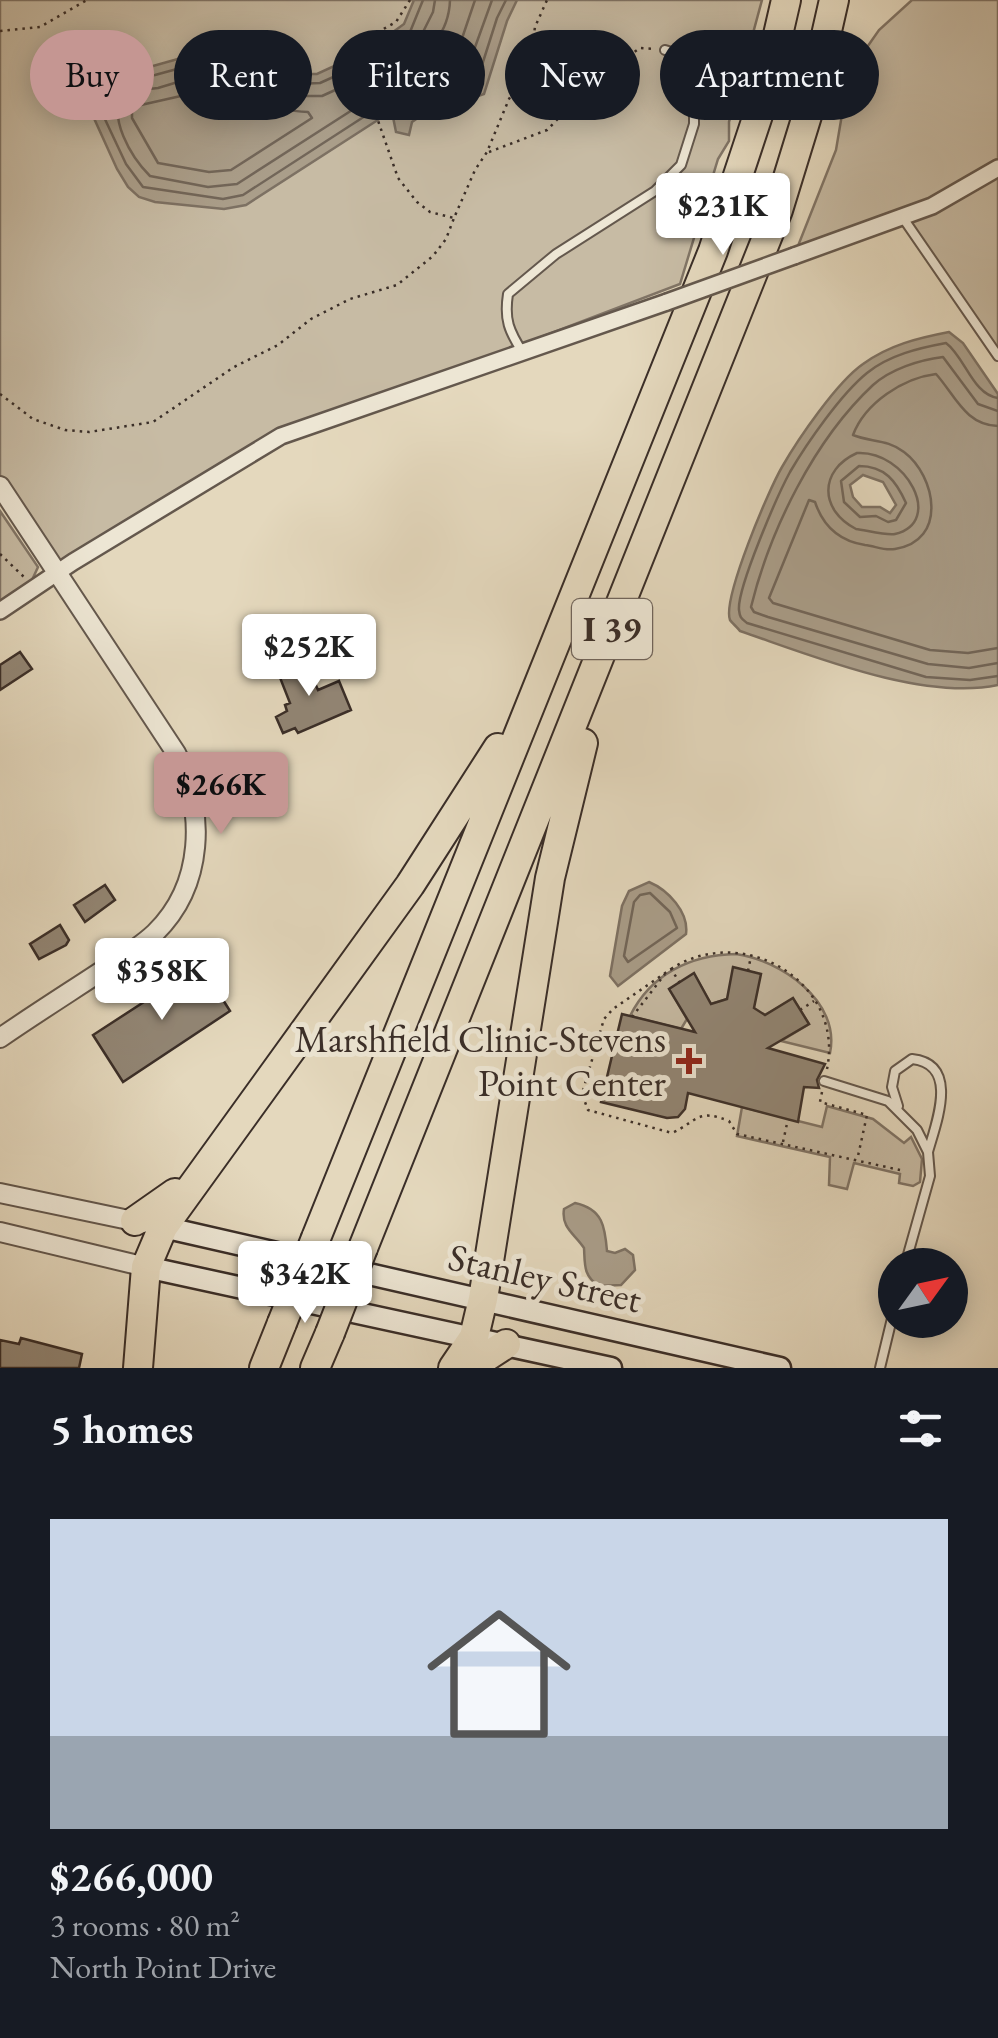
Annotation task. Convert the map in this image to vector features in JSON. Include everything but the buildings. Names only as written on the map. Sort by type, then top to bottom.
[{"type":"highway","name":"I 39","points":[[264,1368],[713,251],[763,100],[786,0]]},
{"type":"highway","name":"I 39","points":[[316,1368],[778,210],[810,106],[834,0]]},
{"type":"highway","points":[[453,1368],[474,1336],[483,1299],[536,957],[564,809],[588,725],[660,540],[658,516]]},
{"type":"highway","points":[[138,1368],[146,1267],[163,1227],[410,885],[476,787],[515,714],[533,699]]},
{"type":"highway","points":[[134,1221],[152,1212],[204,1170]]},
{"type":"highway","points":[[469,1368],[506,1344]]},
{"type":"main road","name":"Stanley Street","points":[[163,1227],[780,1368]]},
{"type":"main road","name":"Stanley Street","points":[[146,1267],[610,1368]]},
{"type":"street","points":[[0,612],[58,572],[281,436],[902,218],[932,206],[998,168]]},
{"type":"street","points":[[0,486],[182,766],[196,808],[198,837],[192,867],[180,896],[156,932],[0,1038]]},
{"type":"street","name":"Stanley Street","points":[[0,1193],[163,1227]]},
{"type":"street","name":"Stanley Street","points":[[0,1232],[146,1267]]},
{"type":"lane","points":[[523,352],[507,328],[508,294],[556,254],[656,190],[680,166],[694,120]]},
{"type":"lane","points":[[902,218],[998,356]]},
{"type":"lane","points":[[910,1248],[930,1176],[928,1152],[942,1088],[937,1072],[925,1061],[912,1058],[895,1071],[892,1087],[902,1112],[928,1152]]},
{"type":"lane","points":[[824,1081],[879,1096],[902,1112]]},
{"type":"lane","points":[[880,1368],[887,1338]]},
{"type":"path","points":[[0,31],[40,27],[87,0]]},
{"type":"path","points":[[410,0],[396,22],[364,38],[358,51],[359,66],[398,178],[430,212],[454,218]]},
{"type":"path","points":[[0,394],[33,419],[65,430],[89,432],[153,422],[234,367],[278,345],[328,309],[397,285],[433,256],[446,239],[475,170],[530,62],[535,27],[547,0]]},
{"type":"path","points":[[487,152],[547,130],[599,78],[640,48],[660,50]]},
{"type":"path","points":[[0,554],[30,584]]},
{"type":"path","points":[[748,971],[751,954]]},
{"type":"path","points":[[858,1159],[867,1115],[820,1102],[831,1036],[815,1000],[791,975],[751,954],[703,955],[671,969],[604,1018],[582,1094],[585,1108],[672,1133],[706,1114],[729,1120],[737,1134],[900,1170]]},
{"type":"path","points":[[671,969],[680,983]]},
{"type":"path","points":[[632,1017],[671,969]]},
{"type":"path","points":[[800,1010],[815,1000]]},
{"type":"path","points":[[783,1144],[788,1119]]},
{"type":"shaded area","points":[[0,0],[762,0],[754,30],[660,30],[660,120],[730,120],[729,141],[718,159],[680,284],[281,436],[58,572],[0,486]]},
{"type":"shaded area","points":[[912,0],[998,0],[998,353],[903,219],[794,256],[836,150],[841,120],[879,120],[879,30]]},
{"type":"shaded area","points":[[0,511],[38,567],[32,580],[0,603]]},
{"type":"shaded area","points":[[736,954],[771,965],[804,986],[826,1016],[831,1034],[830,1053],[781,1041],[809,1024],[793,999],[765,1015],[727,999],[711,1004],[694,974],[670,990],[687,1019],[681,1029],[630,1016],[649,989],[674,970],[703,958]]},
{"type":"shaded area","points":[[827,1106],[873,1119],[904,1143],[911,1137],[922,1159],[920,1182],[913,1186],[899,1183],[900,1174],[854,1163],[847,1189],[829,1185],[830,1157],[737,1136],[742,1107],[822,1127]]},
{"type":"water","points":[[414,0],[517,0],[485,91],[485,30],[396,30],[404,24]]},
{"type":"water","points":[[174,60],[174,120],[312,120],[312,74],[332,67],[332,120],[378,120],[246,205],[224,209],[139,197],[117,169],[95,120],[154,120],[154,66]]},
{"type":"water","points":[[394,120],[415,120],[409,135],[396,132]]},
{"type":"water","points":[[949,332],[963,343],[998,394],[998,685],[936,687],[903,682],[740,631],[730,620],[733,590],[767,497],[798,442],[830,397],[863,364],[893,347]],"holes":[[[863,475],[883,482],[896,505],[890,513],[880,507],[862,507],[853,497],[850,485]]]},
{"type":"water","points":[[649,882],[676,903],[684,918],[686,934],[618,986],[610,976],[622,906],[629,891]]},
{"type":"water","points":[[575,1203],[592,1210],[601,1220],[607,1251],[625,1249],[633,1255],[635,1270],[621,1285],[599,1286],[587,1274],[584,1248],[565,1221],[564,1209]]},
{"type":"place","name":"Marshfield Clinic-Stevens Point Center","points":[[689,1061]]}]
